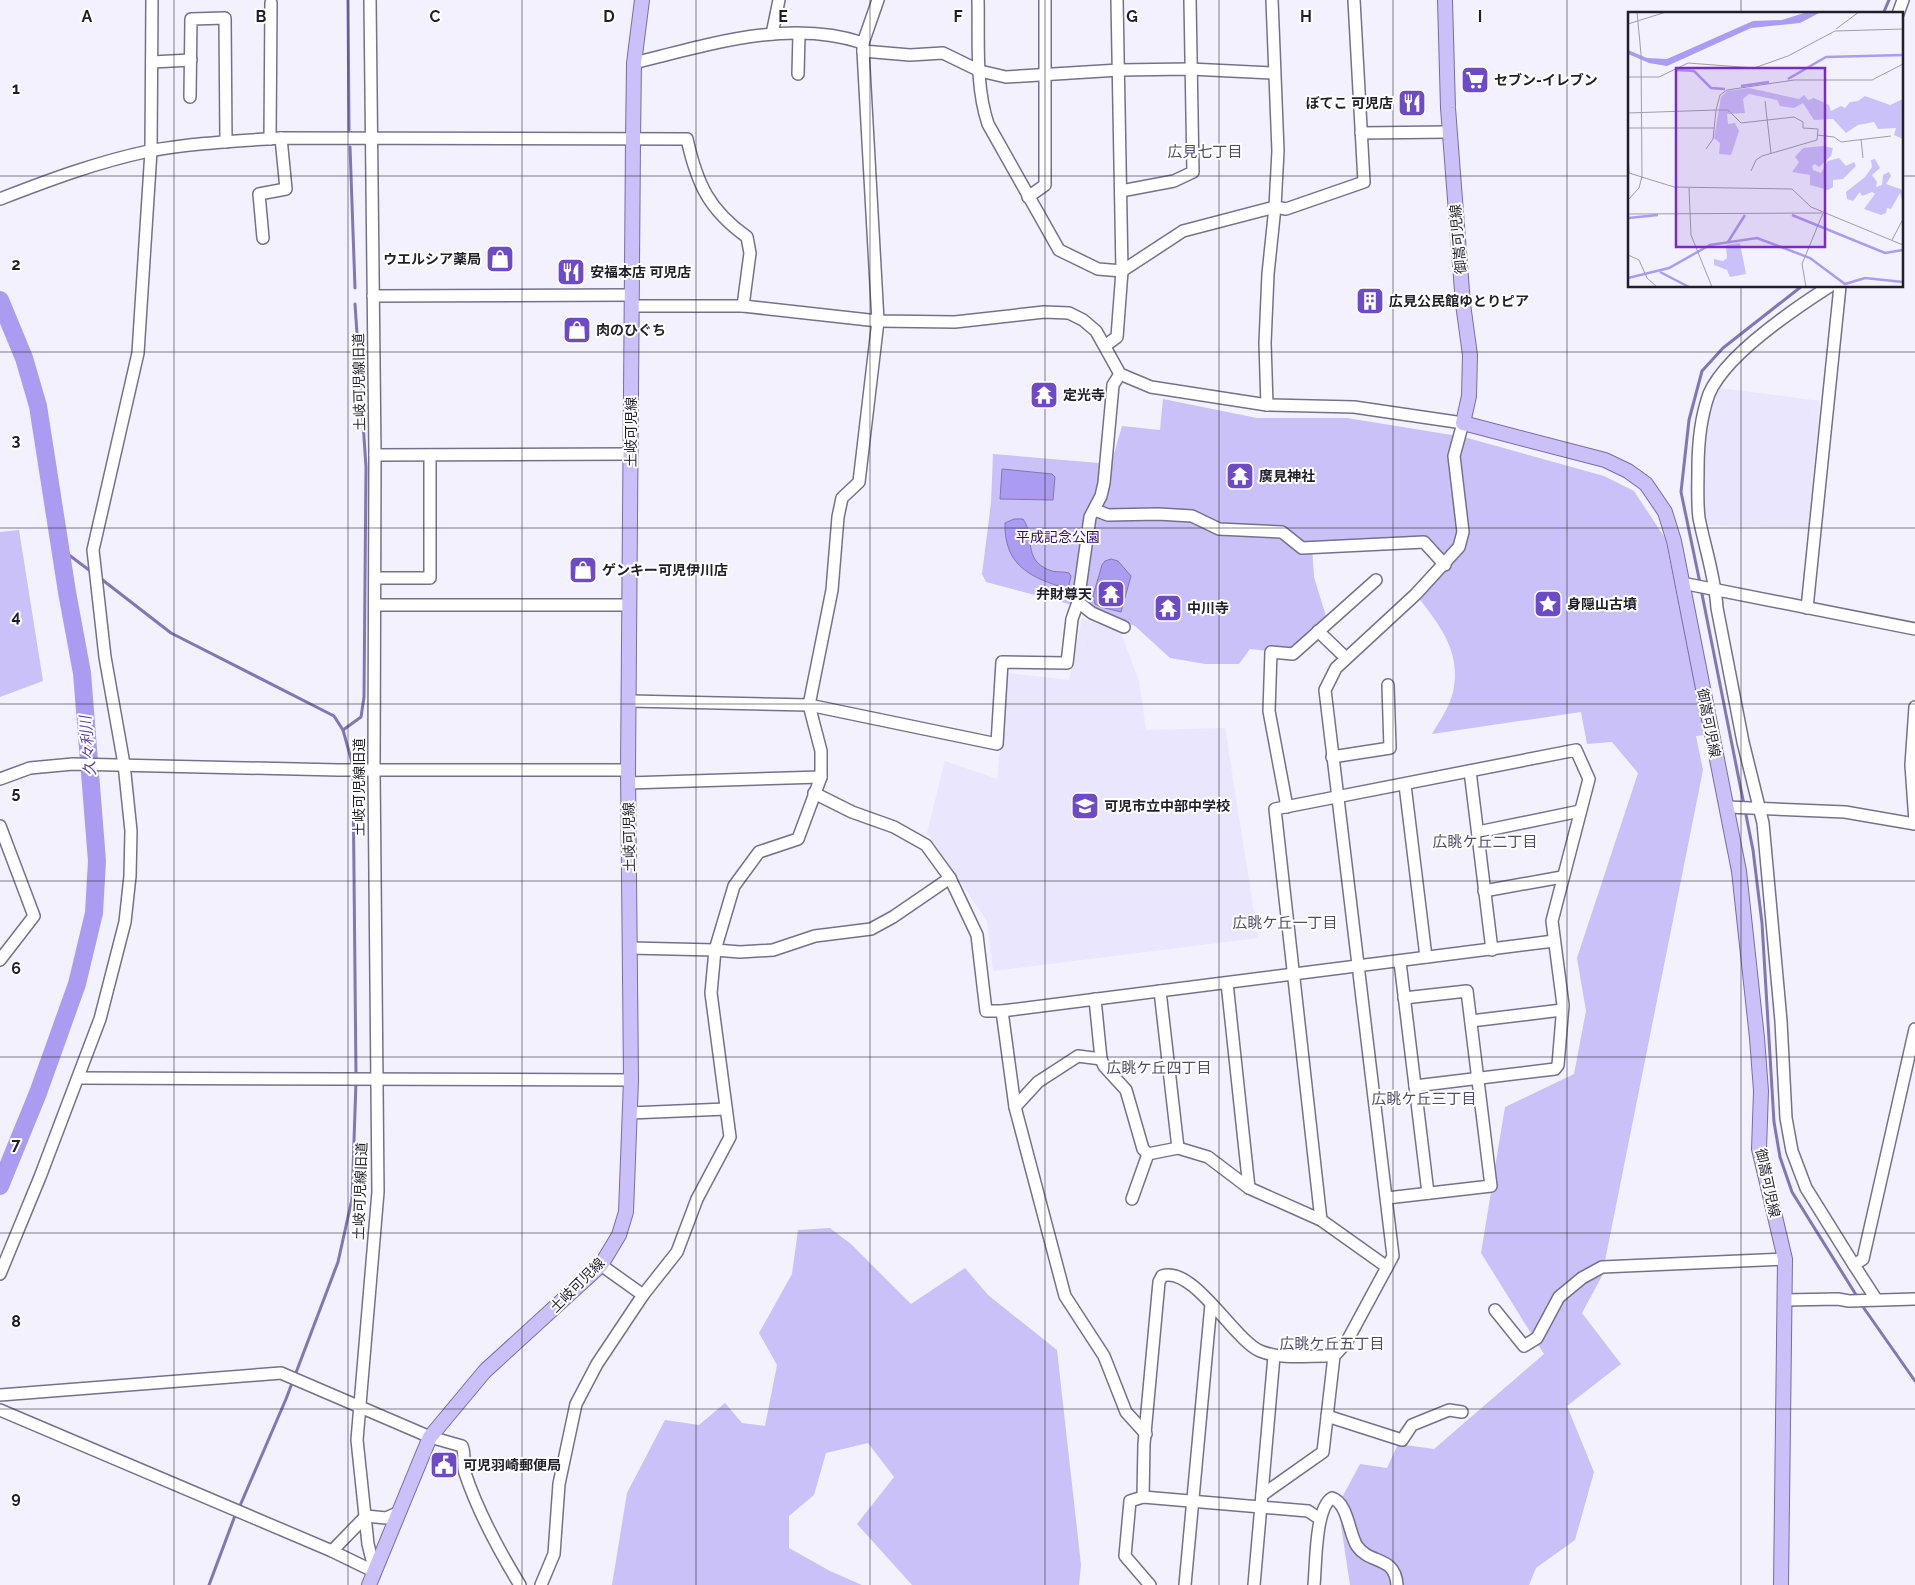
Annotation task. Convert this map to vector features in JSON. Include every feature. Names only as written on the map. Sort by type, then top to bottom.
[{"type":"main road","name":"土岐可児線","points":[[369,1585],[397,1513],[430,1437],[485,1371],[602,1265],[618,1235],[626,1212],[631,1080],[628,776],[634,63],[642,0]]},
{"type":"main road","name":"御嵩可児線","points":[[1445,0],[1450,132],[1463,304],[1470,355],[1470,396],[1463,423],[1605,460],[1628,471],[1646,484],[1665,512],[1674,541],[1733,807],[1757,1038],[1761,1091],[1759,1149],[1786,1259],[1781,1585]]},
{"type":"street","points":[[0,1274],[100,1018],[125,922],[130,876],[131,831],[105,657],[94,557],[95,537],[138,353],[151,151],[152,0]]},
{"type":"street","name":"土岐可児線旧道","points":[[370,0],[375,605],[369,770],[378,1192],[357,1440],[368,1544],[375,1572]]},
{"type":"street","points":[[772,34],[779,0]]},
{"type":"street","points":[[541,1585],[554,1554],[559,1484],[576,1404],[597,1364],[643,1295],[677,1252],[697,1199],[730,1137],[719,1042],[711,993],[716,950],[734,886],[759,852],[798,839],[821,777],[820,751],[809,705],[832,590],[838,518],[842,498],[858,482],[878,321],[863,47],[878,0]]},
{"type":"street","points":[[978,0],[983,109],[988,124],[1059,250],[1098,269],[1122,271],[1184,231],[1275,207],[1286,209],[1364,182],[1354,0]]},
{"type":"street","points":[[1028,197],[1045,185],[1044,0]]},
{"type":"street","points":[[1106,345],[1118,337],[1122,271],[1118,0]]},
{"type":"street","points":[[1121,191],[1174,181],[1193,172],[1190,0]]},
{"type":"street","points":[[1266,405],[1265,343],[1268,274],[1275,207],[1278,151],[1272,0]]},
{"type":"street","points":[[1899,12],[1903,0]]},
{"type":"street","points":[[263,238],[259,194],[286,189],[276,138],[271,3]]},
{"type":"street","points":[[190,97],[191,19],[225,18],[226,142]]},
{"type":"street","points":[[634,63],[709,45],[772,34],[799,34],[848,38],[863,47],[910,54],[943,53],[980,71],[1006,77],[1119,70],[1190,69],[1274,73]]},
{"type":"street","points":[[798,74],[799,34]]},
{"type":"street","points":[[152,62],[190,60]]},
{"type":"street","points":[[1361,133],[1450,132]]},
{"type":"street","points":[[0,199],[68,173],[151,151],[226,142],[276,138],[687,139],[697,180],[726,222],[747,237],[750,253],[743,306]]},
{"type":"street","points":[[1827,288],[1786,317],[1740,354],[1722,372],[1710,394],[1698,436],[1699,507],[1716,589],[1717,608],[1742,742],[1756,807],[1762,823],[1781,1021],[1786,1118],[1792,1151],[1806,1188],[1854,1264],[1871,1300]]},
{"type":"street","points":[[1807,608],[1840,288]]},
{"type":"street","points":[[373,296],[631,301],[743,306],[878,321],[955,322],[1044,312],[1069,313],[1083,320],[1096,331],[1106,345],[1120,374],[1151,388],[1266,405],[1354,407],[1463,423],[1454,456],[1463,532],[1459,547],[1445,565],[1416,594],[1336,668],[1325,690],[1393,1256],[1346,1343],[1334,1356],[1321,1455],[1261,1500]]},
{"type":"street","points":[[630,701],[809,705],[997,744],[1002,662],[1067,663],[1072,619],[1078,602],[1085,563],[1085,544],[1090,517],[1095,510],[1104,483],[1113,385],[1120,374]]},
{"type":"street","points":[[375,456],[631,454]]},
{"type":"street","points":[[375,578],[430,578],[430,455]]},
{"type":"street","points":[[1095,510],[1108,515],[1158,514],[1192,516],[1219,530],[1282,532],[1302,548],[1424,542],[1445,565]]},
{"type":"street","points":[[1287,807],[1269,711],[1271,652],[1293,654],[1376,580]]},
{"type":"street","points":[[1682,583],[1915,629]]},
{"type":"street","points":[[1078,602],[1092,613],[1124,627]]},
{"type":"street","points":[[375,605],[629,605]]},
{"type":"street","points":[[1318,632],[1346,658]]},
{"type":"street","points":[[1332,757],[1390,748],[1388,684]]},
{"type":"street","points":[[1733,807],[1845,812],[1915,823],[1912,765],[1915,707]]},
{"type":"street","points":[[1321,1220],[1275,809],[1576,750],[1589,779],[1552,920],[1562,1010],[1558,1065],[1555,1069],[1415,1086]]},
{"type":"street","points":[[0,779],[30,768],[73,764],[426,770],[628,776],[821,777]]},
{"type":"street","points":[[1470,771],[1492,950]]},
{"type":"street","points":[[1405,785],[1426,957]]},
{"type":"street","points":[[814,793],[852,812],[894,827],[926,846],[950,878],[977,934],[986,1011],[1002,1011],[1400,962],[1554,941]]},
{"type":"street","points":[[1478,832],[1580,811]]},
{"type":"street","points":[[0,826],[34,916],[0,960]]},
{"type":"street","points":[[1484,891],[1562,877]]},
{"type":"street","points":[[630,948],[740,952],[773,950],[816,936],[871,928],[893,918],[950,878]]},
{"type":"street","points":[[1400,962],[1428,1193]]},
{"type":"street","points":[[1227,983],[1250,1188]]},
{"type":"street","points":[[1160,991],[1178,1148]]},
{"type":"street","points":[[1387,1198],[1491,1186],[1467,991],[1404,998]]},
{"type":"street","points":[[1095,999],[1101,1059],[1104,1066],[1126,1090],[1143,1149],[1148,1154]]},
{"type":"street","points":[[1471,1021],[1562,1010]]},
{"type":"street","points":[[1002,1011],[1015,1107],[1065,1296],[1104,1356],[1126,1412],[1146,1434]]},
{"type":"street","points":[[1854,1264],[1863,1259],[1915,1029]]},
{"type":"street","points":[[1015,1107],[1038,1082],[1078,1056],[1101,1059]]},
{"type":"street","points":[[78,1078],[631,1080]]},
{"type":"street","points":[[630,1113],[726,1109]]},
{"type":"street","points":[[1148,1154],[1178,1148],[1214,1159],[1250,1188],[1321,1220],[1387,1268]]},
{"type":"street","points":[[1132,1199],[1148,1154]]},
{"type":"street","points":[[1495,1310],[1524,1346],[1538,1338],[1559,1297],[1582,1278],[1602,1267],[1786,1259]]},
{"type":"street","points":[[602,1265],[643,1295]]},
{"type":"street","points":[[1143,1497],[1146,1434],[1159,1282],[1162,1276],[1167,1274],[1175,1276],[1196,1288],[1244,1339],[1259,1351],[1274,1356],[1334,1356]]},
{"type":"street","points":[[1785,1300],[1852,1301],[1915,1299]]},
{"type":"street","points":[[1185,1585],[1211,1304]]},
{"type":"street","points":[[1254,1585],[1274,1356]]},
{"type":"street","points":[[0,1395],[282,1373],[288,1375],[430,1437],[462,1446],[464,1470],[478,1505],[496,1547],[520,1585]]},
{"type":"street","points":[[0,1410],[332,1551],[375,1572]]},
{"type":"street","points":[[1327,1416],[1402,1440],[1412,1425],[1449,1410],[1462,1412]]},
{"type":"street","points":[[1150,1585],[1125,1556],[1130,1501],[1143,1497],[1194,1501],[1261,1500],[1308,1511],[1320,1519]]},
{"type":"street","points":[[1314,1585],[1320,1519],[1326,1502],[1332,1498],[1337,1500],[1360,1550],[1387,1563],[1393,1569],[1397,1585]]},
{"type":"street","points":[[332,1551],[366,1516],[386,1518],[397,1513]]},
{"type":"shaded area","points":[[1720,388],[1820,401],[1808,529],[1705,525],[1701,445],[1707,410],[1714,393]]},
{"type":"shaded area","points":[[1002,469],[1052,474],[1055,477],[1053,500],[1000,499]]},
{"type":"shaded area","points":[[1014,519],[1023,519],[1027,526],[1032,554],[1035,560],[1051,571],[1069,573],[1071,576],[1068,589],[1032,575],[1015,560],[1009,550],[1005,523]]},
{"type":"shaded area","points":[[1111,559],[1118,561],[1131,576],[1121,612],[1095,604],[1093,596],[1102,565],[1105,561]]},
{"type":"shaded area","name":"可児市立中部中学校","points":[[1082,618],[1121,633],[1139,681],[1146,730],[1225,728],[1258,938],[993,971],[987,921],[927,833],[945,761],[997,779],[1008,673],[1069,680]]},
{"type":"green space","name":"平成記念公園","points":[[1163,399],[1257,418],[1347,418],[1464,437],[1604,476],[1634,491],[1665,538],[1705,735],[1696,736],[1703,770],[1602,1276],[1582,1313],[1621,1364],[1567,1406],[1594,1472],[1575,1540],[1536,1568],[1529,1585],[1350,1585],[1338,1505],[1360,1464],[1387,1468],[1398,1444],[1434,1449],[1544,1354],[1481,1253],[1505,1107],[1574,1074],[1586,1011],[1577,958],[1638,773],[1612,742],[1587,744],[1581,712],[1432,734],[1449,703],[1455,677],[1451,651],[1446,639],[1416,594],[1445,565],[1424,542],[1312,547],[1314,577],[1328,623],[1293,654],[1250,649],[1239,664],[1205,664],[1170,658],[1135,626],[1099,612],[986,582],[982,574],[991,503],[993,454],[1111,464],[1122,426],[1160,430]]},
{"type":"green space","points":[[19,530],[43,681],[0,697],[0,532]]},
{"type":"green space","points":[[830,1228],[851,1244],[911,1304],[965,1268],[988,1295],[1057,1350],[1081,1565],[1079,1585],[912,1585],[857,1524],[894,1477],[868,1443],[826,1453],[814,1495],[789,1516],[789,1548],[830,1571],[862,1585],[612,1585],[627,1493],[665,1420],[699,1425],[725,1403],[742,1423],[765,1426],[777,1365],[759,1333],[792,1274],[798,1230]]},
{"type":"waterway","points":[[348,0],[349,130]]},
{"type":"waterway","points":[[1884,12],[1889,0]]},
{"type":"waterway","points":[[350,147],[355,288]]},
{"type":"waterway","points":[[1700,583],[1681,492],[1689,420],[1702,371],[1723,348],[1799,288]]},
{"type":"waterway","name":"久々利川","points":[[0,300],[24,358],[38,406],[67,592],[82,673],[97,861],[94,913],[77,984],[38,1093],[0,1186]]},
{"type":"waterway","points":[[353,766],[343,730],[361,717],[364,697],[366,467],[355,304]]},
{"type":"waterway","points":[[61,549],[93,573]]},
{"type":"waterway","points":[[100,578],[171,633],[334,716],[343,730]]},
{"type":"waterway","points":[[1701,589],[1753,850],[1762,923],[1774,1122],[1780,1157],[1792,1192],[1858,1298]]},
{"type":"waterway","points":[[353,773],[356,1076]]},
{"type":"waterway","points":[[239,1508],[286,1399],[338,1262],[352,1199],[356,1082]]},
{"type":"waterway","points":[[1861,1304],[1915,1381]]},
{"type":"waterway","points":[[209,1585],[236,1513]]},
{"type":"place","name":"セブン-イレブン","points":[[1475,80]]},
{"type":"place","name":"ぼてこ 可児店","points":[[1412,103]]},
{"type":"place","name":"ウエルシア薬局","points":[[500,259]]},
{"type":"place","name":"安福本店 可児店","points":[[571,272]]},
{"type":"place","name":"広見公民館ゆとりピア","points":[[1370,301]]},
{"type":"place","name":"肉のひぐち","points":[[577,330]]},
{"type":"place","name":"定光寺","points":[[1044,395]]},
{"type":"place","name":"廣見神社","points":[[1240,476]]},
{"type":"place","name":"ゲンキー可児伊川店","points":[[583,570]]},
{"type":"place","name":"弁財尊天","points":[[1111,594]]},
{"type":"place","name":"身隠山古墳","points":[[1548,604]]},
{"type":"place","name":"中川寺","points":[[1168,608]]},
{"type":"place","name":"可児市立中部中学校","points":[[1085,806]]},
{"type":"place","name":"可児羽崎郵便局","points":[[444,1465]]},
{"type":"district","name":"広見七丁目","points":[[1205,152]]},
{"type":"district","name":"広眺ケ丘二丁目","points":[[1485,842]]},
{"type":"district","name":"広眺ケ丘一丁目","points":[[1285,923]]},
{"type":"district","name":"広眺ケ丘四丁目","points":[[1159,1068]]},
{"type":"district","name":"広眺ケ丘三丁目","points":[[1424,1099]]},
{"type":"district","name":"広眺ケ丘五丁目","points":[[1332,1344]]}]
